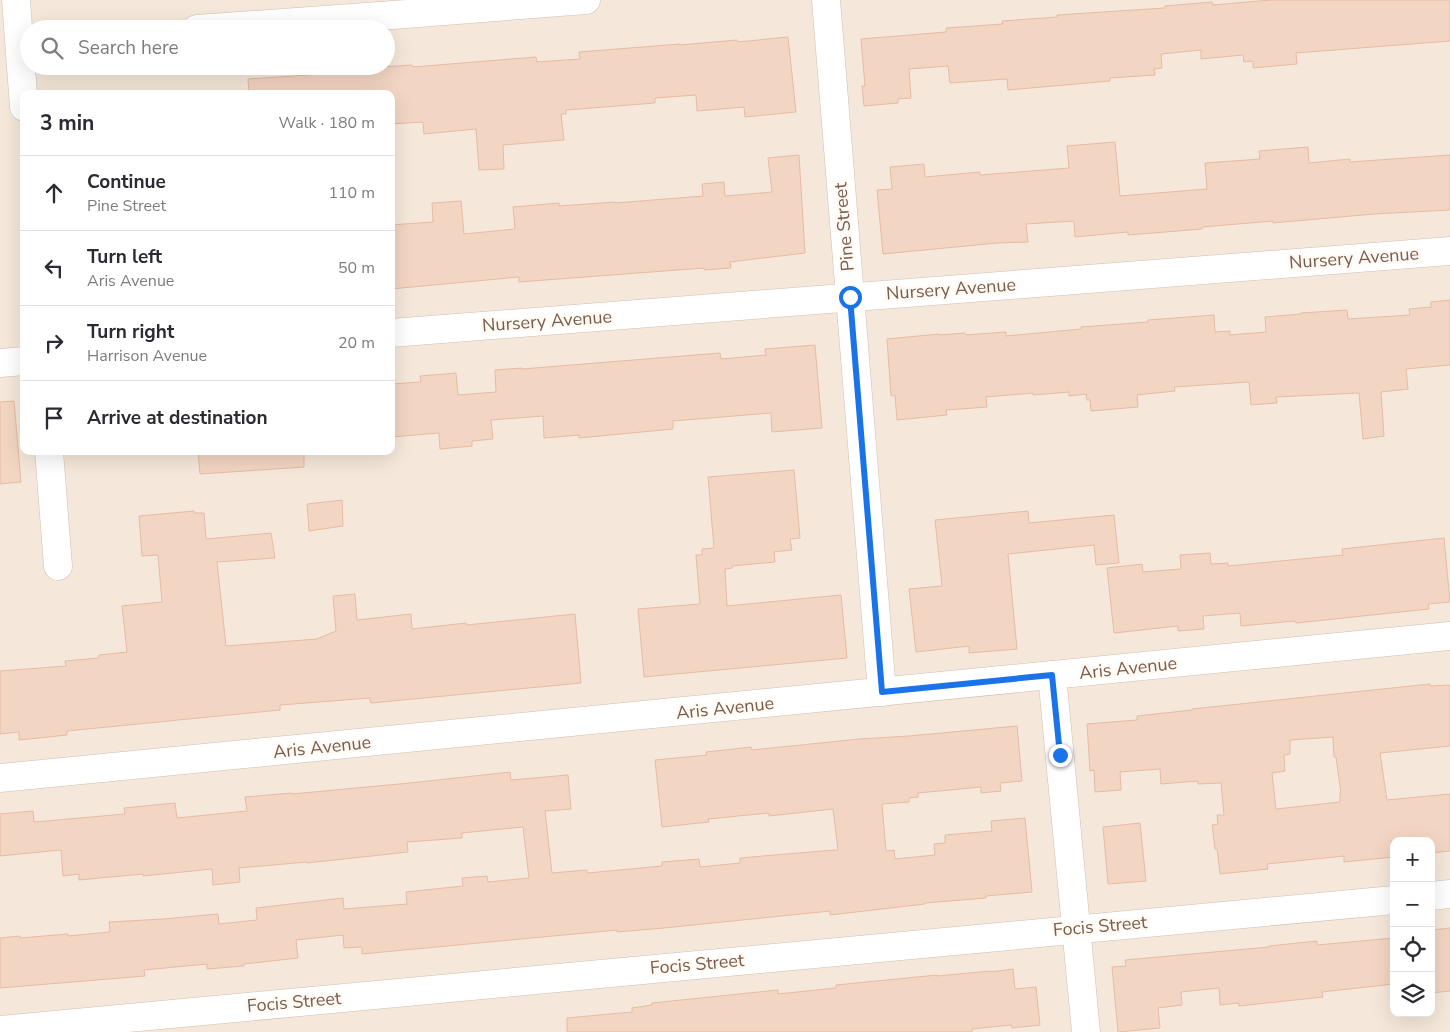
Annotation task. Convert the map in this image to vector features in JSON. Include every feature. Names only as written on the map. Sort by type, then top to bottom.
[{"type":"street","points":[[16,0],[16,41],[20,74]]},
{"type":"street","points":[[323,20],[586,0]]},
{"type":"street","name":"Pine Street","points":[[826,0],[882,692]]},
{"type":"street","points":[[20,75],[22,90]]},
{"type":"street","name":"Nursery Avenue","points":[[395,333],[1450,251]]},
{"type":"street","points":[[0,363],[20,361]]},
{"type":"street","points":[[49,455],[58,566]]},
{"type":"street","name":"Aris Avenue","points":[[0,778],[1450,636]]},
{"type":"street","points":[[1052,675],[1086,1032]]},
{"type":"street","points":[[1435,896],[1450,894]]},
{"type":"street","name":"Focis Street","points":[[0,1030],[1390,900]]},
{"type":"shaded area","points":[[0,0],[1450,0],[1450,1032],[0,1032]]},
{"type":"building","points":[[1270,0],[1450,0],[1450,41],[1296,53],[1297,64],[1253,68],[1253,61],[1244,62],[1243,55],[1201,59],[1201,50],[1161,54],[1162,68],[1154,69],[1155,75],[1110,78],[1110,81],[1008,90],[1007,79],[950,83],[948,66],[909,69],[911,98],[898,99],[898,103],[864,106],[862,86],[865,86],[861,39],[946,32],[946,28],[1003,24],[1002,21],[1057,17],[1057,15],[1165,8],[1165,6],[1212,2],[1213,5]]},
{"type":"building","points":[[788,37],[796,112],[745,117],[744,107],[697,111],[696,95],[655,98],[655,103],[566,110],[566,114],[561,114],[564,140],[503,145],[504,169],[479,170],[476,129],[424,134],[423,122],[395,124],[395,90],[249,90],[248,79],[309,75],[395,75],[395,66],[412,65],[413,67],[536,57],[537,62],[580,59],[579,52],[737,40],[738,42]]},
{"type":"building","points":[[1115,142],[1120,196],[1207,189],[1205,163],[1260,159],[1259,151],[1308,147],[1309,163],[1350,159],[1350,162],[1450,155],[1450,210],[1374,214],[1273,223],[1273,221],[1128,235],[1128,232],[1075,237],[1074,221],[1026,224],[1028,242],[997,243],[883,254],[877,190],[892,189],[890,167],[924,164],[925,177],[980,172],[980,175],[1069,168],[1067,146]]},
{"type":"building","points":[[799,155],[805,253],[730,262],[731,268],[704,270],[704,268],[519,282],[519,277],[395,289],[395,225],[433,222],[432,203],[461,201],[464,234],[515,229],[513,207],[559,203],[559,206],[615,203],[703,196],[702,184],[724,182],[725,196],[772,192],[768,158]]},
{"type":"building","points":[[1450,300],[1450,365],[1406,369],[1408,389],[1381,392],[1384,436],[1363,439],[1359,393],[1276,397],[1277,403],[1251,405],[1249,382],[1174,387],[1175,391],[1137,395],[1138,407],[1091,411],[1090,400],[1087,400],[1086,394],[1069,396],[1069,392],[1033,395],[1033,393],[986,397],[987,407],[946,410],[947,415],[897,420],[895,395],[891,396],[887,339],[965,333],[966,335],[1006,332],[1006,336],[1081,329],[1081,327],[1148,322],[1148,320],[1214,315],[1215,332],[1230,331],[1230,335],[1266,332],[1265,317],[1347,310],[1348,319],[1410,315],[1409,309],[1431,307],[1431,302]]},
{"type":"building","points":[[815,345],[822,428],[772,432],[771,413],[673,421],[673,429],[579,438],[579,435],[544,438],[543,416],[491,420],[493,439],[472,441],[472,446],[440,449],[439,433],[395,437],[395,384],[421,382],[420,376],[456,373],[458,395],[496,392],[495,370],[720,353],[721,359],[766,355],[765,349]]},
{"type":"building","points":[[14,401],[21,482],[0,484],[0,402]]},
{"type":"building","points":[[198,455],[304,455],[304,467],[200,474]]},
{"type":"building","points":[[794,470],[800,538],[790,539],[792,550],[774,552],[775,562],[732,566],[732,568],[725,569],[727,606],[841,595],[847,658],[644,677],[638,609],[700,604],[696,555],[702,555],[702,549],[714,548],[708,477]]},
{"type":"building","points":[[342,500],[343,526],[309,531],[307,504]]},
{"type":"building","points":[[194,511],[195,513],[204,513],[206,539],[271,533],[275,558],[217,562],[226,646],[317,639],[336,631],[333,596],[355,594],[357,620],[411,614],[412,629],[575,614],[581,683],[371,703],[370,698],[280,705],[280,710],[67,731],[67,735],[19,740],[19,732],[0,734],[0,671],[66,666],[65,661],[99,658],[99,655],[127,652],[122,606],[162,602],[158,555],[142,556],[139,516]]},
{"type":"building","points":[[1028,511],[1029,523],[1114,515],[1119,563],[1096,565],[1094,545],[1008,554],[1017,649],[969,653],[969,646],[916,652],[909,589],[942,586],[935,520]]},
{"type":"building","points":[[1444,538],[1450,602],[1428,604],[1429,609],[1296,623],[1295,621],[1241,626],[1240,613],[1203,616],[1204,629],[1178,631],[1178,626],[1114,633],[1107,568],[1142,564],[1143,572],[1181,569],[1180,555],[1210,553],[1211,564],[1228,563],[1228,566],[1343,555],[1342,549]]},
{"type":"building","points":[[1430,684],[1430,686],[1450,685],[1450,746],[1380,753],[1387,800],[1450,794],[1450,851],[1435,853],[1435,837],[1390,837],[1390,857],[1344,862],[1344,856],[1267,864],[1268,869],[1220,874],[1212,825],[1218,824],[1217,815],[1224,815],[1221,783],[1198,784],[1198,781],[1161,784],[1160,769],[1120,772],[1121,790],[1095,792],[1094,770],[1090,771],[1087,724],[1137,720],[1137,716]],"holes":[[[1333,737],[1334,757],[1336,757],[1341,793],[1340,802],[1276,809],[1272,773],[1285,771],[1284,755],[1290,754],[1290,740]]]},
{"type":"building","points":[[1017,726],[1022,781],[1000,783],[1001,791],[981,793],[981,787],[918,793],[918,797],[909,798],[909,802],[882,804],[886,851],[894,850],[895,859],[935,855],[934,844],[945,843],[945,835],[992,831],[991,821],[1025,818],[1032,892],[830,915],[830,911],[664,928],[617,932],[617,930],[362,954],[362,947],[344,948],[343,935],[296,940],[298,958],[207,969],[207,964],[144,970],[145,976],[0,988],[0,938],[68,934],[68,936],[110,932],[109,922],[218,914],[219,924],[257,920],[256,908],[343,898],[344,909],[407,904],[406,892],[463,886],[462,878],[487,876],[488,882],[529,878],[523,827],[462,833],[462,838],[407,842],[408,852],[239,868],[240,882],[213,885],[212,869],[79,880],[79,874],[63,876],[61,850],[0,856],[0,814],[33,811],[34,822],[125,814],[124,808],[175,803],[177,818],[247,811],[245,797],[410,783],[510,772],[511,780],[568,775],[571,809],[545,811],[552,873],[587,870],[587,873],[662,866],[662,862],[699,859],[700,867],[740,863],[740,858],[838,850],[833,809],[769,816],[769,813],[708,819],[709,822],[662,827],[655,760],[707,755],[706,752],[751,747],[752,750]]},
{"type":"building","points":[[1140,823],[1146,881],[1108,884],[1103,827]]},
{"type":"building","points":[[1450,928],[1450,991],[1435,993],[1435,930]]},
{"type":"building","points":[[1390,938],[1390,984],[1322,992],[1323,997],[1239,1006],[1239,1003],[1220,1005],[1219,988],[1181,992],[1182,1005],[1158,1008],[1160,1028],[1118,1032],[1112,967],[1126,966],[1125,960],[1317,941],[1317,945]]},
{"type":"building","points":[[1013,969],[1015,989],[1036,987],[1040,1025],[1012,1028],[1011,1025],[972,1029],[972,1032],[567,1032],[567,1018],[632,1012],[632,1008],[652,1005],[652,1003],[778,990],[778,994],[836,988],[836,985]]},
{"type":"route","points":[[850,297],[882,692],[1052,675],[1060,755]]}]
